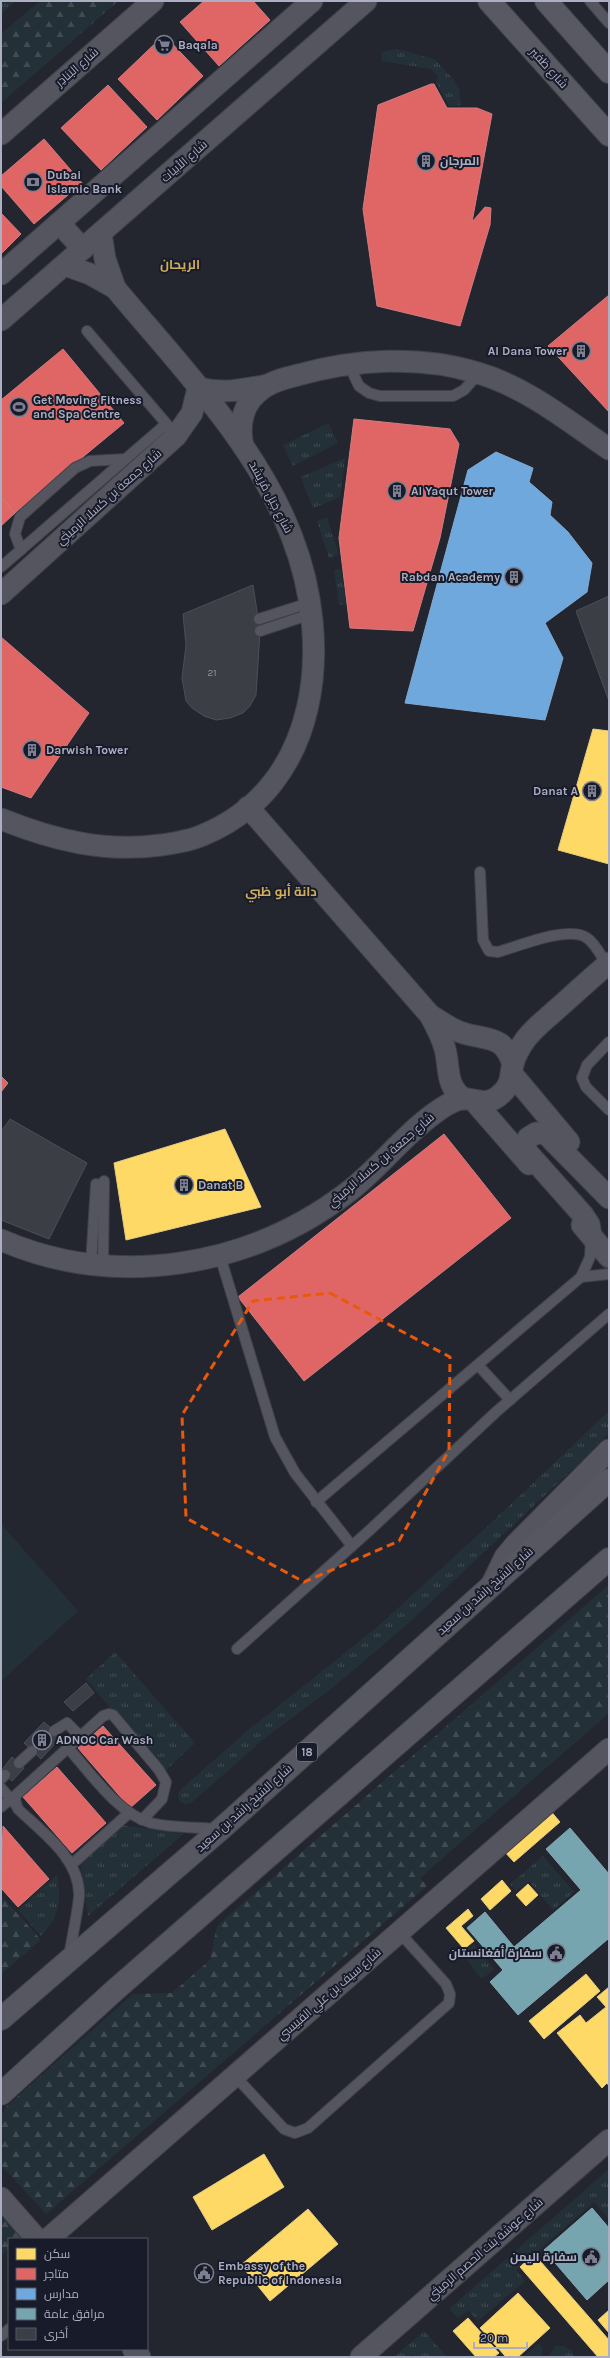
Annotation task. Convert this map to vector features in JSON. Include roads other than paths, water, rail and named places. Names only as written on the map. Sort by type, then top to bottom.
[{"type":"main road","name":"شارع ظفير","points":[[489,1],[609,135]]},
{"type":"main road","points":[[546,1],[609,72]]},
{"type":"main road","name":"شارع الشيخ راشد بن سعيد","points":[[1,2019],[221,1829],[609,1480]]},
{"type":"main road","points":[[1,2094],[115,1990],[609,1559]]},
{"type":"street","name":"شارع البَنادِر","points":[[1,134],[153,1]]},
{"type":"street","points":[[1,274],[312,1]]},
{"type":"street","name":"شارع الأبيات","points":[[1,320],[366,1]]},
{"type":"street","points":[[59,223],[83,249]]},
{"type":"street","name":"شارع جَبَل مُرَيشد","points":[[1,819],[69,842],[92,846],[129,847],[175,843],[201,836],[224,825],[248,807],[280,771],[294,747],[307,715],[314,674],[310,608],[300,561],[287,524],[268,485],[243,446],[198,388],[115,288],[105,259],[101,233]]},
{"type":"street","name":"شارع جَبَل مُرَيشد","points":[[65,265],[90,274],[115,288]]},
{"type":"street","points":[[198,388],[211,391],[232,392],[269,384],[311,371],[375,362],[420,362],[479,373],[513,386],[609,449]]},
{"type":"street","points":[[243,446],[241,427],[245,409],[255,395],[269,384]]},
{"type":"street","name":"شارع جمعة بن كسلا الرميثي","points":[[1,594],[171,430],[192,413],[198,388]]},
{"type":"street","points":[[248,807],[430,1015],[445,1049],[450,1083],[458,1095],[469,1100],[591,1235],[609,1257]]},
{"type":"street","name":"شارع جمعة بن كسلا الرميثي","points":[[1,1240],[46,1256],[97,1265],[164,1265],[220,1256],[255,1245],[288,1230],[320,1212],[349,1191],[432,1115],[452,1102],[469,1100],[488,1101],[501,1094],[509,1083],[520,1048],[531,1033],[608,964]]},
{"type":"street","points":[[430,1015],[455,1030],[498,1042],[510,1056],[512,1070],[609,1190]]},
{"type":"street","points":[[591,1235],[589,1224],[583,1215],[527,1152],[525,1148],[528,1138],[536,1133],[546,1134],[609,1198]]},
{"type":"street","points":[[491,1586],[505,1557],[515,1545],[609,1450]]},
{"type":"street","name":"شارع سيف بن علي القبيسي","points":[[49,2238],[609,1749]]},
{"type":"street","name":"شارع عوشة بنت الحصم الرميثي","points":[[361,2357],[609,2140]]},
{"type":"street","points":[[1,2198],[36,2238]]},
{"type":"lane","points":[[590,1],[609,23]]},
{"type":"lane","points":[[1,567],[125,459],[171,430],[87,331]]},
{"type":"lane","points":[[349,365],[359,386],[368,393],[380,396],[453,396],[464,390],[479,373]]},
{"type":"lane","points":[[21,550],[15,534],[20,517],[75,468],[90,461],[125,459]]},
{"type":"lane","points":[[259,619],[310,608]]},
{"type":"lane","points":[[260,631],[310,608]]},
{"type":"lane","points":[[480,872],[483,940],[489,951],[498,952],[562,934],[575,933],[582,935],[593,943],[608,964]]},
{"type":"lane","points":[[609,1042],[584,1069],[582,1078],[586,1087],[609,1110]]},
{"type":"lane","points":[[97,1265],[100,1182]]},
{"type":"lane","points":[[316,1502],[581,1277],[590,1257],[591,1235]]},
{"type":"lane","points":[[220,1256],[275,1437],[295,1473],[316,1502],[352,1546]]},
{"type":"lane","points":[[581,1277],[609,1274]]},
{"type":"lane","points":[[236,1649],[352,1546],[510,1400],[609,1314]]},
{"type":"lane","points":[[478,1365],[510,1400]]},
{"type":"lane","points":[[1,1807],[13,1802],[19,1790],[103,1716],[113,1715],[163,1776],[166,1788],[162,1799],[142,1820]]},
{"type":"lane","points":[[54,1732],[67,1723],[80,1736]]},
{"type":"lane","points":[[68,1748],[129,1813],[142,1820],[160,1825],[221,1829]]},
{"type":"lane","points":[[19,1763],[32,1751]]},
{"type":"lane","points":[[1,1788],[63,1853],[71,1865],[79,1885],[79,1896],[68,1962]]},
{"type":"lane","points":[[71,1865],[129,1813]]},
{"type":"lane","points":[[235,2076],[284,2129],[295,2133],[308,2128],[449,2003],[450,1994],[446,1984],[399,1932]]},
{"type":"place","name":"Baqala","points":[[164,45]]},
{"type":"place","name":"المرجان","points":[[426,161]]},
{"type":"place","name":"Dubai Islamic Bank","points":[[33,182]]},
{"type":"place","name":"Al Dana Tower","points":[[581,351]]},
{"type":"place","name":"Get Moving Fitness and Spa Centre","points":[[19,407]]},
{"type":"place","name":"Al Yaqut Tower","points":[[397,491]]},
{"type":"place","name":"Rabdan Academy","points":[[514,577]]},
{"type":"place","name":"Darwish Tower","points":[[32,750]]},
{"type":"place","name":"Danat A","points":[[592,791]]},
{"type":"place","name":"Danat B","points":[[184,1185]]},
{"type":"place","name":"ADNOC Car Wash","points":[[42,1740]]},
{"type":"place","name":"سفارة أفغانستان","points":[[556,1953]]},
{"type":"place","name":"سفارة اليمن","points":[[591,2257]]},
{"type":"place","name":"Embassy of the Republic of Indonesia","points":[[204,2273]]},
{"type":"district","name":"الريحان","points":[[180,264]]},
{"type":"district","name":"دانة أبو ظبي","points":[[281,891]]}]
